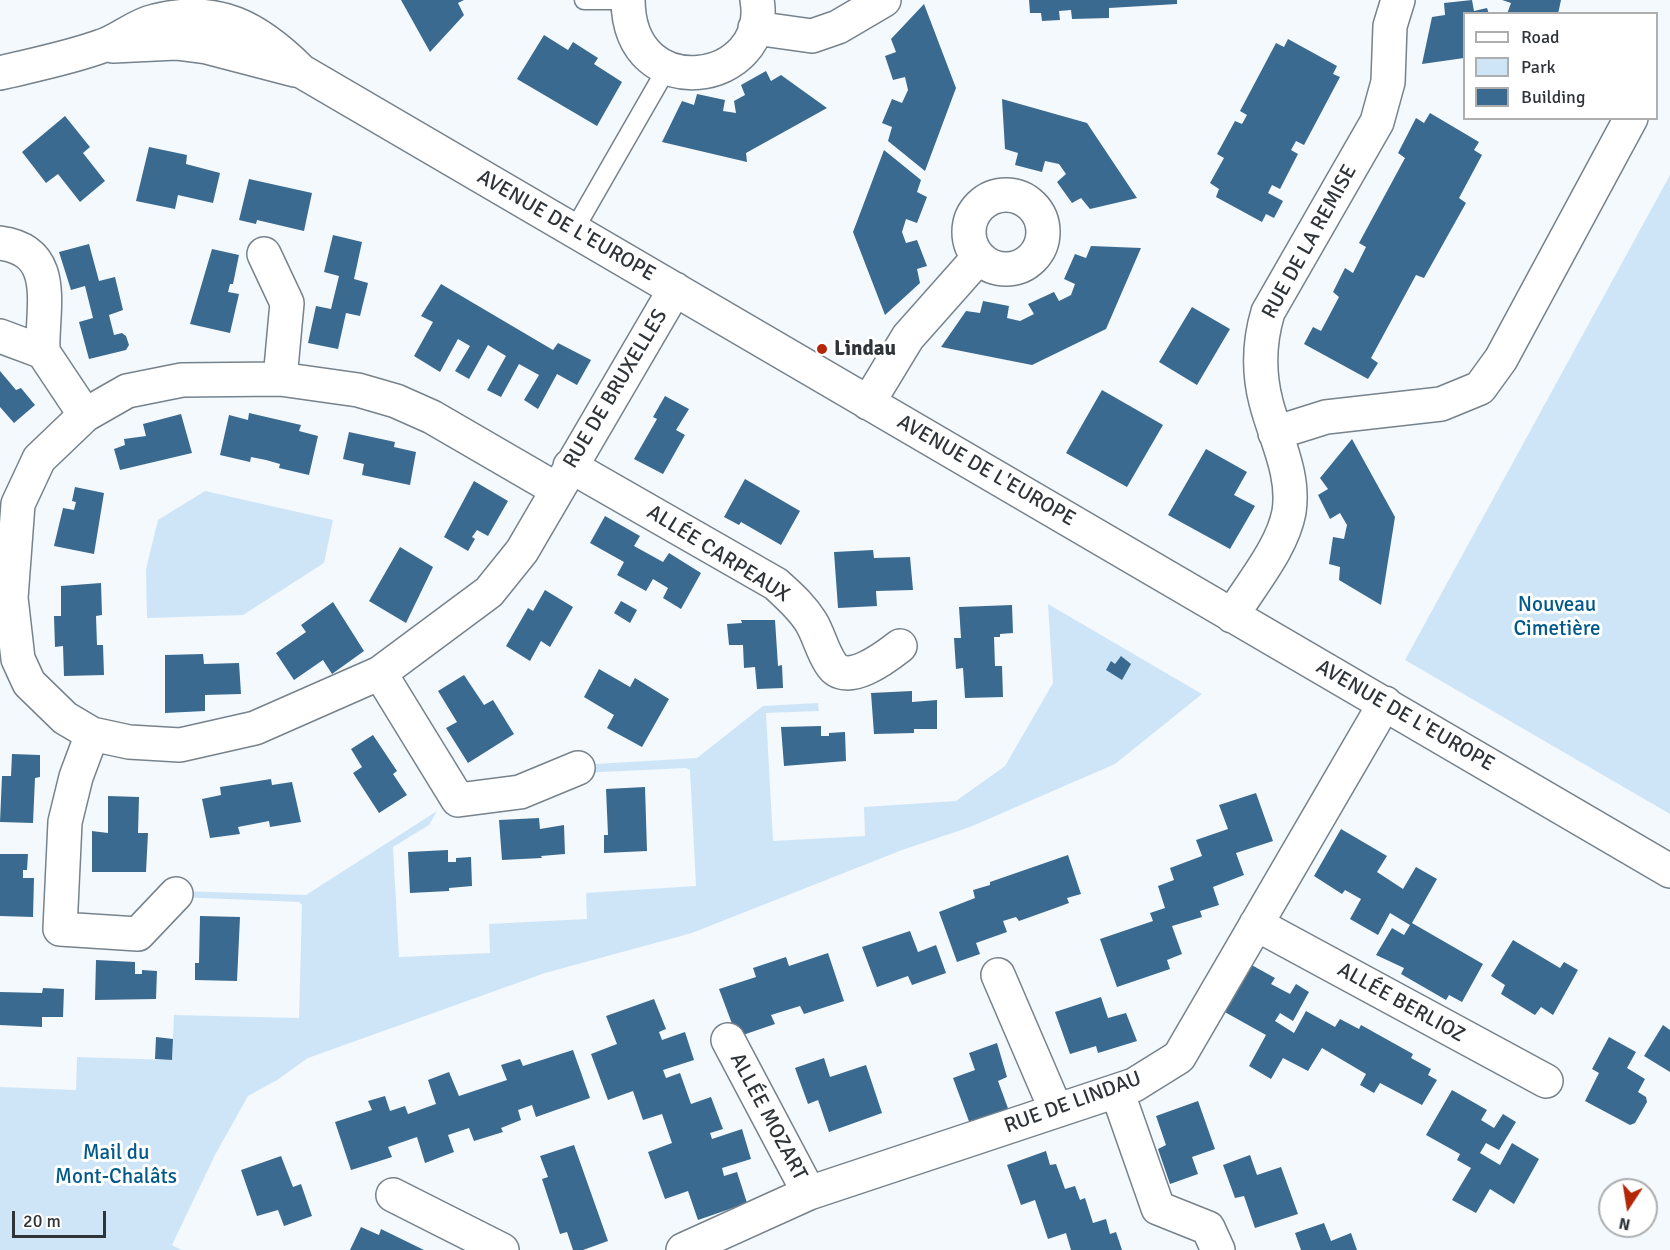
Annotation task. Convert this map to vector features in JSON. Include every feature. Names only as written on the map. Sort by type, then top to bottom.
[{"type":"street","points":[[628,0],[628,20],[635,40],[649,57],[667,68],[684,73],[702,73],[720,68],[735,58],[747,44],[756,14],[812,36],[838,27],[884,0]]},
{"type":"street","name":"RUE DE LA REMISE","points":[[1232,616],[1280,540],[1289,512],[1289,475],[1275,432],[1260,371],[1262,332],[1268,312],[1377,122],[1384,105],[1388,82],[1390,26],[1398,0]]},
{"type":"street","name":"AVENUE DE L'EUROPE","points":[[0,74],[102,46],[153,21],[230,10],[273,44],[301,71],[1670,871]]},
{"type":"street","name":"AVENUE DE L'EUROPE","points":[[102,46],[176,43],[207,47],[301,71]]},
{"type":"street","points":[[1275,432],[1326,417],[1441,404],[1480,388],[1501,359],[1630,120]]},
{"type":"street","points":[[0,243],[26,251],[38,265],[44,289],[43,352],[85,415]]},
{"type":"street","points":[[264,254],[287,303],[280,379]]},
{"type":"street","points":[[868,403],[908,337],[979,257]]},
{"type":"street","name":"RUE DE BRUXELLES","points":[[563,477],[396,402],[358,390],[280,379],[182,380],[127,391],[85,415],[39,459],[18,504],[11,598],[18,658],[29,684],[65,718],[92,734],[129,742],[180,745],[255,728],[319,702],[380,673],[489,592],[522,551],[563,477],[675,289]]},
{"type":"street","points":[[0,336],[43,352]]},
{"type":"street","name":"ALLÉE CARPEAUX","points":[[563,477],[776,584],[795,601],[811,622],[832,666],[839,671],[858,672],[879,663],[900,646]]},
{"type":"street","points":[[380,673],[458,800],[520,792],[578,768]]},
{"type":"street","name":"RUE DE LINDAU","points":[[683,1250],[809,1193],[1134,1085],[1179,1057],[1385,704]]},
{"type":"street","points":[[92,734],[76,777],[65,822],[60,929],[138,934],[176,894]]},
{"type":"street","name":"ALLÉE BERLIOZ","points":[[1256,924],[1546,1081]]},
{"type":"street","points":[[998,975],[1056,1110]]},
{"type":"street","name":"ALLÉE MOZART","points":[[728,1040],[809,1193]]},
{"type":"street","points":[[1116,1091],[1158,1208],[1208,1228],[1218,1250]]},
{"type":"street","points":[[393,1195],[502,1250]]},
{"type":"lane","points":[[584,0],[615,0]]},
{"type":"lane","points":[[574,230],[667,68]]},
{"type":"green space","name":"Nouveau Cimetière","points":[[1670,175],[1670,814],[1405,660]]},
{"type":"green space","points":[[205,491],[333,520],[324,563],[243,615],[147,618],[146,569],[158,520]]},
{"type":"green space","name":"Mail du Mont-Chalâts","points":[[1048,604],[1202,694],[1115,764],[970,827],[902,850],[692,933],[545,973],[308,1058],[277,1080],[248,1096],[215,1155],[172,1245],[181,1250],[0,1250],[0,1087],[76,1090],[77,1057],[172,1060],[174,1015],[299,1018],[302,905],[299,902],[177,897],[178,891],[306,895],[437,811],[429,825],[393,847],[399,957],[490,953],[489,924],[587,919],[586,893],[696,886],[690,770],[686,768],[580,773],[579,765],[697,758],[763,706],[818,703],[819,711],[766,713],[773,841],[865,836],[864,807],[956,801],[1005,766],[1053,683]]},
{"type":"building","points":[[401,0],[464,0],[458,3],[464,15],[430,52]]},
{"type":"building","points":[[1029,0],[1177,0],[1177,4],[1109,8],[1109,18],[1072,19],[1071,10],[1059,11],[1060,20],[1042,21],[1041,13],[1030,13]]},
{"type":"building","points":[[1472,0],[1474,11],[1487,8],[1488,12],[1463,12],[1463,58],[1422,64],[1432,17],[1445,15],[1444,3]]},
{"type":"building","points":[[1502,0],[1561,0],[1558,12],[1508,12],[1511,3]]},
{"type":"building","points":[[924,4],[956,88],[925,171],[888,141],[892,127],[882,123],[892,99],[902,103],[908,90],[905,77],[893,80],[885,56],[896,52],[891,39]]},
{"type":"building","points":[[544,35],[568,50],[573,42],[598,58],[594,64],[622,82],[597,126],[517,79]]},
{"type":"building","points":[[1288,39],[1337,66],[1333,74],[1340,77],[1304,145],[1296,141],[1291,150],[1298,154],[1280,189],[1272,185],[1268,193],[1283,201],[1274,218],[1266,214],[1262,222],[1216,197],[1219,189],[1210,183],[1224,158],[1217,154],[1235,121],[1242,124],[1247,115],[1240,111],[1276,43],[1284,47]]},
{"type":"building","points":[[766,71],[771,81],[781,75],[827,108],[746,153],[747,162],[662,142],[682,101],[694,105],[697,94],[725,100],[723,111],[736,113],[734,101],[745,95],[741,85]]},
{"type":"building","points":[[1002,99],[1087,123],[1137,198],[1090,209],[1081,198],[1072,203],[1057,182],[1066,174],[1059,164],[1045,161],[1042,172],[1015,165],[1018,153],[1005,149]]},
{"type":"building","points":[[1430,113],[1479,142],[1474,150],[1482,155],[1459,198],[1466,203],[1424,278],[1416,275],[1371,358],[1378,363],[1368,379],[1304,344],[1313,327],[1321,331],[1339,297],[1333,292],[1345,268],[1353,273],[1366,247],[1359,243],[1405,158],[1398,153],[1416,118],[1424,123]]},
{"type":"building","points":[[65,116],[90,147],[83,153],[105,181],[80,202],[58,174],[46,183],[22,152]]},
{"type":"building","points":[[149,147],[187,155],[186,164],[220,173],[213,203],[178,195],[175,209],[136,201]]},
{"type":"building","points":[[884,150],[921,180],[917,192],[927,197],[917,223],[906,219],[902,232],[906,243],[917,240],[927,266],[917,269],[920,283],[885,315],[853,232]]},
{"type":"building","points":[[249,179],[312,193],[304,231],[257,220],[256,224],[239,220]]},
{"type":"building","points":[[333,235],[362,242],[354,279],[368,283],[360,316],[346,313],[338,349],[308,343],[316,306],[331,309],[339,276],[324,272]]},
{"type":"building","points":[[89,244],[99,281],[115,277],[123,310],[109,315],[114,335],[122,333],[126,336],[129,345],[126,350],[89,359],[79,322],[93,318],[85,286],[71,290],[59,252]]},
{"type":"building","points":[[1091,246],[1141,248],[1106,329],[1032,365],[941,347],[966,311],[980,313],[983,301],[1009,306],[1007,318],[1020,321],[1034,314],[1028,304],[1054,292],[1059,301],[1071,295],[1075,284],[1064,279],[1075,254],[1086,258]]},
{"type":"building","points":[[212,249],[239,255],[233,284],[230,284],[228,292],[239,294],[230,333],[190,324]]},
{"type":"building","points":[[441,284],[553,350],[558,343],[591,360],[577,385],[557,374],[538,409],[524,400],[539,375],[519,364],[501,397],[487,390],[506,356],[488,345],[469,379],[455,371],[470,346],[458,339],[440,372],[414,356],[433,322],[421,316]]},
{"type":"building","points":[[1192,307],[1230,329],[1197,385],[1159,362]]},
{"type":"building","points":[[0,371],[16,390],[21,388],[35,405],[14,423],[0,407]]},
{"type":"building","points":[[1102,390],[1163,425],[1127,487],[1066,453]]},
{"type":"building","points":[[665,396],[689,409],[676,430],[685,435],[663,474],[634,459],[657,419],[653,417]]},
{"type":"building","points":[[249,413],[301,425],[299,431],[318,436],[309,475],[279,468],[280,464],[266,460],[251,457],[250,462],[220,455],[229,415],[248,420]]},
{"type":"building","points":[[181,414],[192,453],[120,470],[114,449],[125,445],[124,439],[146,436],[143,424]]},
{"type":"building","points":[[349,432],[395,442],[394,447],[416,452],[410,485],[362,475],[364,464],[343,459]]},
{"type":"building","points":[[1352,439],[1395,517],[1381,605],[1339,580],[1340,567],[1329,564],[1333,537],[1344,539],[1347,525],[1340,513],[1330,519],[1318,495],[1328,489],[1320,478]]},
{"type":"building","points":[[1206,449],[1247,472],[1234,495],[1255,506],[1230,549],[1168,515]]},
{"type":"building","points":[[745,479],[800,511],[781,545],[741,522],[739,525],[724,517]]},
{"type":"building","points":[[474,481],[508,501],[488,536],[477,530],[472,537],[475,539],[468,551],[444,537]]},
{"type":"building","points":[[75,487],[104,493],[94,554],[54,546],[63,508],[74,510],[76,502],[72,501]]},
{"type":"building","points":[[605,516],[640,536],[634,546],[663,562],[669,553],[701,573],[681,609],[663,598],[668,588],[653,579],[646,591],[617,575],[624,562],[590,543]]},
{"type":"building","points":[[400,547],[433,567],[406,623],[369,601]]},
{"type":"building","points":[[873,550],[874,558],[910,557],[913,590],[876,591],[877,606],[838,608],[834,552]]},
{"type":"building","points":[[101,583],[102,615],[96,616],[97,645],[103,645],[104,675],[64,676],[63,646],[55,647],[54,616],[61,616],[61,586]]},
{"type":"building","points":[[545,590],[573,607],[550,647],[541,641],[530,661],[506,646],[528,608],[533,611]]},
{"type":"building","points":[[621,601],[637,610],[630,623],[614,613]]},
{"type":"building","points":[[333,602],[364,651],[332,674],[323,660],[294,680],[276,653],[306,632],[301,625]]},
{"type":"building","points":[[1012,605],[1013,633],[994,637],[995,666],[1002,666],[1003,697],[965,698],[963,668],[956,669],[954,638],[961,638],[959,607]]},
{"type":"building","points":[[741,620],[775,620],[778,666],[782,665],[783,688],[757,689],[755,667],[744,668],[743,645],[729,645],[727,624],[742,623]]},
{"type":"building","points":[[203,654],[204,664],[239,663],[241,694],[205,695],[205,711],[165,713],[165,655]]},
{"type":"building","points":[[1121,656],[1131,664],[1122,680],[1106,670],[1111,661],[1115,664]]},
{"type":"building","points":[[599,669],[630,687],[635,678],[669,699],[642,747],[607,728],[614,715],[584,697]]},
{"type":"building","points":[[464,675],[484,705],[493,700],[514,734],[468,763],[446,728],[457,722],[438,691]]},
{"type":"building","points":[[912,691],[912,702],[937,700],[937,729],[914,729],[914,733],[874,734],[871,693]]},
{"type":"building","points":[[821,726],[821,736],[845,732],[846,761],[784,766],[781,727]]},
{"type":"building","points":[[373,735],[397,771],[393,774],[407,795],[379,813],[353,773],[362,767],[351,749]]},
{"type":"building","points":[[12,754],[40,755],[40,777],[35,778],[33,823],[0,822],[2,776],[11,776]]},
{"type":"building","points":[[271,779],[272,785],[292,782],[301,822],[270,827],[269,821],[238,827],[240,834],[210,838],[202,799],[221,795],[220,787]]},
{"type":"building","points":[[645,787],[647,851],[604,853],[604,835],[608,835],[606,789]]},
{"type":"building","points":[[1256,793],[1273,841],[1236,853],[1244,875],[1213,887],[1219,905],[1200,911],[1202,917],[1172,926],[1182,954],[1167,960],[1170,969],[1117,987],[1100,939],[1153,921],[1150,913],[1165,908],[1158,886],[1174,880],[1170,868],[1202,856],[1196,840],[1228,829],[1219,805]]},
{"type":"building","points":[[108,796],[139,797],[138,833],[148,833],[146,872],[92,872],[92,831],[108,833]]},
{"type":"building","points":[[539,818],[540,829],[564,825],[565,854],[541,856],[542,858],[502,860],[499,820]]},
{"type":"building","points":[[1341,829],[1387,856],[1377,872],[1403,889],[1416,867],[1437,879],[1412,923],[1483,964],[1462,1002],[1449,995],[1446,1000],[1401,974],[1404,968],[1376,955],[1392,928],[1404,935],[1410,925],[1390,913],[1378,935],[1350,919],[1361,899],[1345,890],[1342,894],[1314,876]]},
{"type":"building","points":[[448,850],[448,862],[456,862],[456,858],[471,857],[472,886],[449,888],[449,891],[410,893],[408,852]]},
{"type":"building","points":[[0,854],[28,854],[27,870],[23,870],[23,878],[34,878],[33,917],[0,916]]},
{"type":"building","points":[[1068,855],[1081,894],[1067,898],[1069,903],[1019,921],[1016,917],[1003,921],[1007,932],[976,943],[980,954],[957,962],[939,912],[975,898],[973,890],[990,885],[990,882]]},
{"type":"building","points":[[200,916],[240,917],[237,981],[195,980],[195,963],[199,963]]},
{"type":"building","points":[[910,931],[918,952],[936,945],[946,973],[912,985],[908,976],[877,987],[862,947]]},
{"type":"building","points":[[1513,940],[1560,968],[1564,962],[1578,970],[1553,1015],[1541,1007],[1535,1015],[1501,994],[1505,985],[1491,976]]},
{"type":"building","points":[[828,953],[844,1001],[804,1014],[800,1006],[771,1015],[775,1024],[737,1037],[719,989],[756,977],[753,968],[786,957],[789,966]]},
{"type":"building","points":[[96,960],[135,962],[135,974],[142,974],[142,970],[157,971],[156,999],[95,1000]]},
{"type":"building","points":[[1248,963],[1275,978],[1271,984],[1290,994],[1296,984],[1309,992],[1293,1021],[1280,1013],[1275,1021],[1294,1033],[1306,1011],[1335,1027],[1340,1019],[1359,1029],[1361,1025],[1413,1054],[1411,1058],[1431,1069],[1428,1075],[1437,1080],[1422,1105],[1380,1083],[1374,1093],[1360,1085],[1366,1074],[1322,1048],[1308,1071],[1283,1058],[1271,1079],[1249,1066],[1266,1035],[1223,1011]]},
{"type":"building","points":[[43,988],[64,989],[63,1017],[42,1017],[42,1027],[0,1025],[0,992],[42,993]]},
{"type":"building","points":[[1101,997],[1108,1018],[1126,1013],[1137,1041],[1098,1053],[1096,1046],[1070,1054],[1055,1012]]},
{"type":"building","points":[[654,999],[666,1029],[659,1032],[662,1040],[685,1032],[694,1060],[663,1070],[666,1078],[680,1073],[691,1104],[711,1097],[723,1129],[710,1133],[712,1139],[742,1129],[751,1159],[722,1168],[724,1176],[737,1172],[747,1203],[698,1220],[688,1191],[665,1199],[648,1152],[672,1143],[662,1114],[643,1120],[633,1091],[608,1100],[591,1054],[617,1044],[606,1016]]},
{"type":"building","points":[[1663,1025],[1670,1030],[1670,1072],[1644,1056]]},
{"type":"building","points":[[156,1037],[173,1039],[172,1060],[155,1059]]},
{"type":"building","points":[[1609,1037],[1636,1052],[1627,1068],[1645,1079],[1638,1092],[1646,1097],[1647,1102],[1635,1123],[1630,1125],[1585,1101],[1599,1073],[1592,1069]]},
{"type":"building","points":[[997,1043],[1007,1077],[998,1081],[1009,1111],[970,1124],[953,1078],[975,1070],[969,1053]]},
{"type":"building","points":[[573,1050],[590,1098],[536,1117],[532,1105],[518,1110],[521,1120],[501,1128],[503,1132],[474,1141],[469,1128],[448,1135],[454,1152],[425,1163],[417,1137],[388,1147],[392,1157],[351,1170],[335,1122],[372,1110],[368,1101],[385,1096],[390,1111],[405,1106],[408,1114],[436,1104],[428,1080],[449,1072],[459,1096],[507,1080],[501,1065],[520,1059],[523,1066]]},
{"type":"building","points":[[824,1058],[830,1077],[866,1065],[882,1113],[829,1132],[818,1100],[808,1104],[795,1068]]},
{"type":"building","points":[[1452,1090],[1487,1110],[1481,1120],[1494,1128],[1503,1114],[1516,1122],[1499,1150],[1486,1143],[1480,1153],[1500,1165],[1512,1143],[1539,1159],[1514,1204],[1490,1189],[1476,1213],[1452,1200],[1471,1168],[1457,1160],[1460,1154],[1426,1135]]},
{"type":"building","points":[[1198,1101],[1215,1149],[1192,1157],[1198,1174],[1170,1184],[1158,1149],[1166,1145],[1156,1116]]},
{"type":"building","points":[[574,1145],[608,1241],[583,1250],[573,1250],[567,1232],[560,1234],[542,1179],[548,1177],[540,1156]]},
{"type":"building","points":[[1046,1151],[1050,1165],[1056,1164],[1065,1189],[1075,1186],[1080,1200],[1085,1198],[1093,1223],[1106,1219],[1110,1234],[1116,1232],[1122,1250],[1071,1250],[1066,1233],[1048,1239],[1035,1200],[1021,1205],[1007,1165]]},
{"type":"building","points":[[1250,1155],[1257,1175],[1281,1167],[1298,1214],[1255,1228],[1244,1196],[1235,1198],[1223,1165]]},
{"type":"building","points":[[281,1156],[293,1187],[301,1184],[312,1216],[284,1226],[278,1210],[257,1216],[241,1170]]},
{"type":"building","points":[[1324,1223],[1331,1241],[1351,1233],[1357,1250],[1301,1250],[1295,1233]]},
{"type":"building","points":[[361,1227],[379,1235],[381,1229],[424,1250],[350,1250]]},
{"type":"place","name":"Lindau","points":[[822,349]]}]
